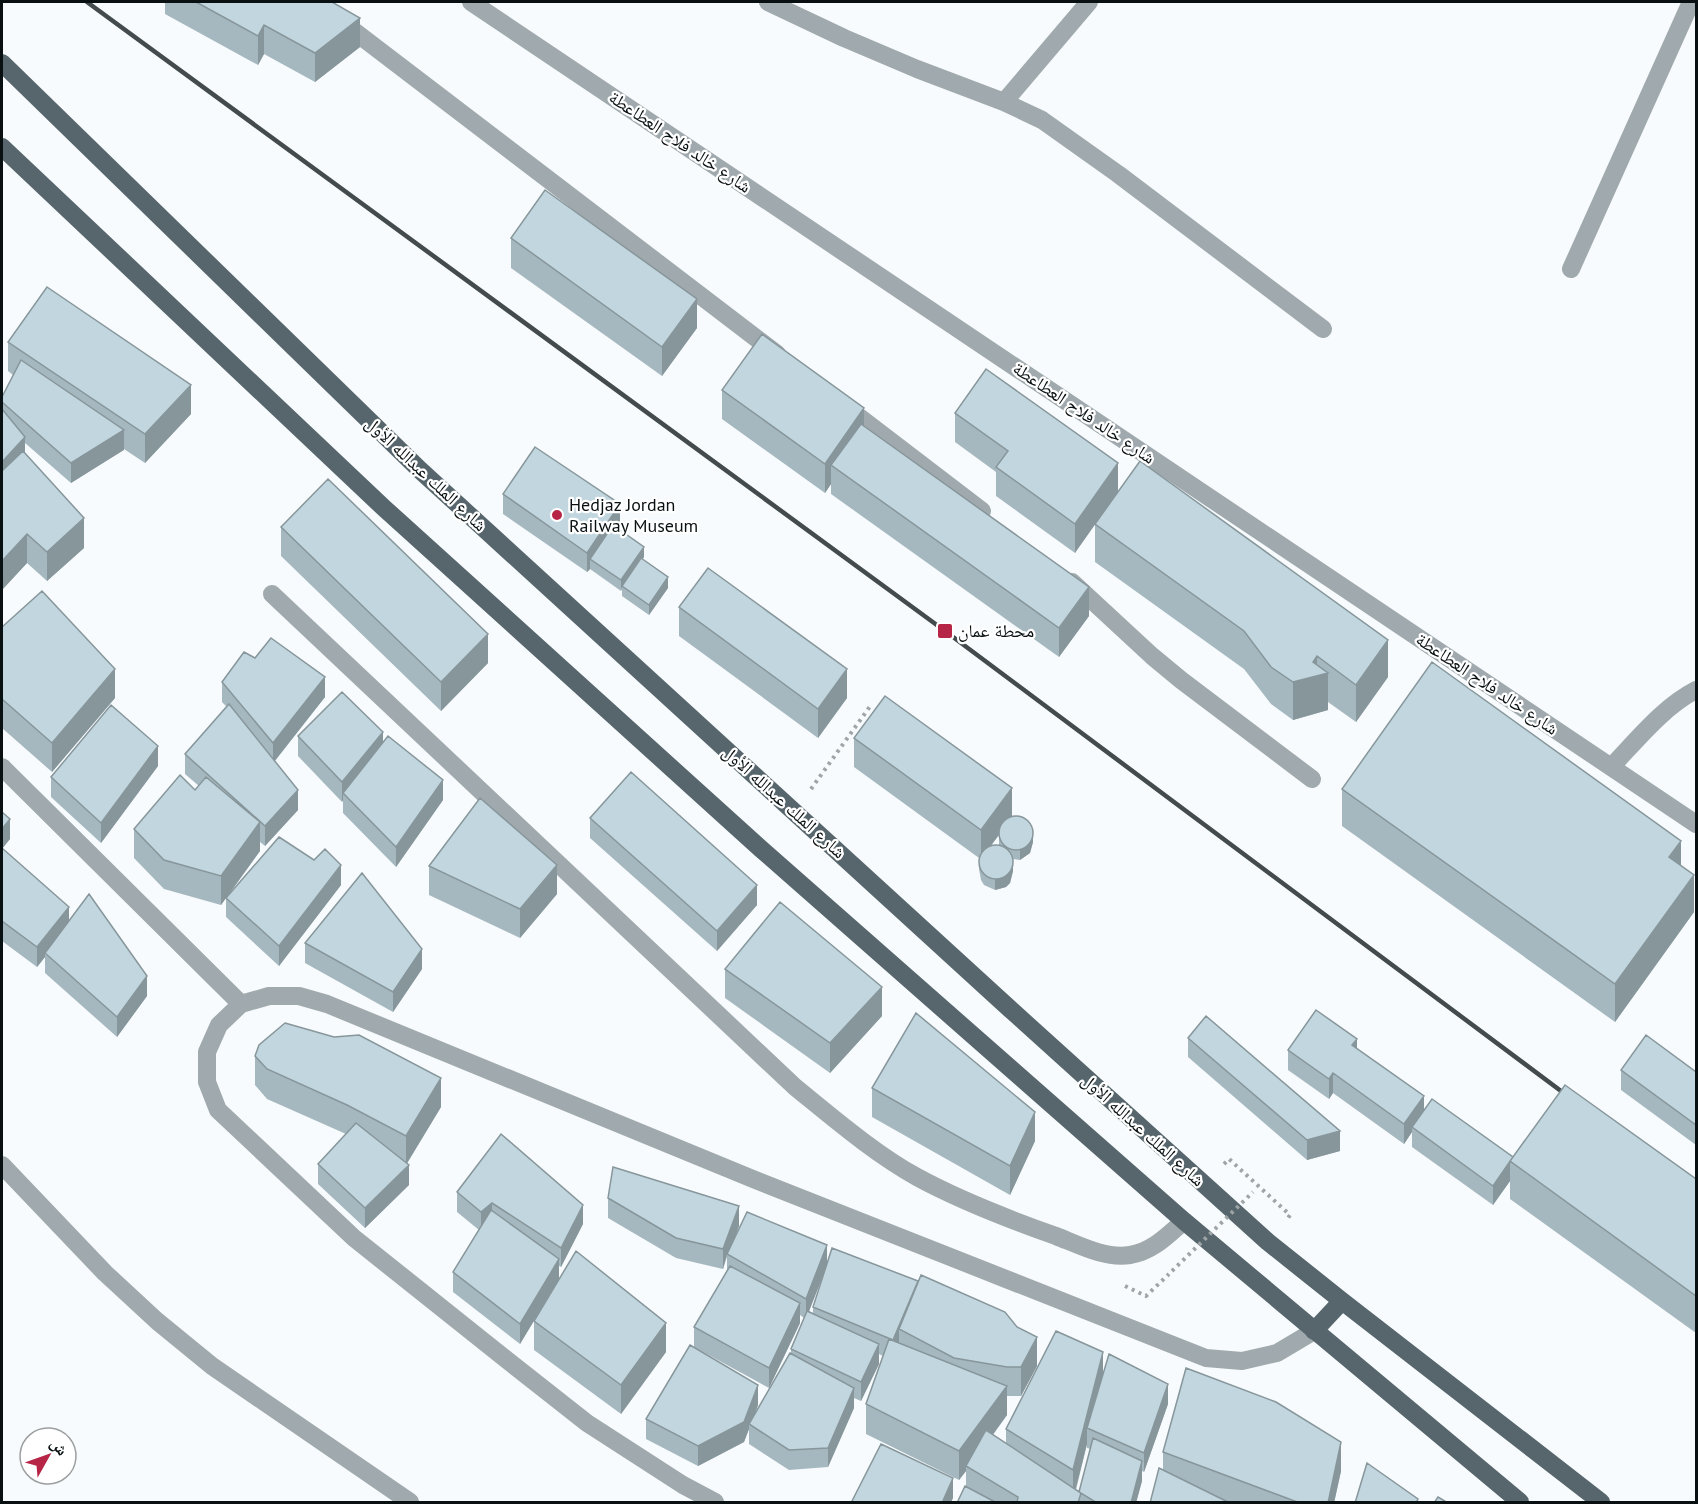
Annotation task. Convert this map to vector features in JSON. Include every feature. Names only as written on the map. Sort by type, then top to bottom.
[{"type":"main road","name":"شارع الملك عبدالله الأول","points":[[2,63],[420,470],[1010,1010],[1259,1234],[1601,1503]]},
{"type":"main road","points":[[2,147],[384,508],[761,849],[1184,1221],[1520,1503]]},
{"type":"main road","points":[[1314,1331],[1342,1301]]},
{"type":"street","points":[[316,2],[786,361]]},
{"type":"street","name":"شارع خالد فلاح العطاعطة","points":[[471,2],[1696,824]]},
{"type":"street","points":[[768,2],[854,42],[1004,102],[1042,120],[1323,329]]},
{"type":"street","points":[[1004,102],[1089,2]]},
{"type":"street","points":[[1571,269],[1691,2]]},
{"type":"street","points":[[834,398],[994,520]]},
{"type":"street","points":[[1060,571],[1181,680],[1312,779]]},
{"type":"street","points":[[272,594],[795,1087],[877,1151],[915,1176],[966,1201],[1006,1218],[1104,1253],[1130,1255],[1147,1251],[1184,1221]]},
{"type":"street","points":[[1611,767],[1658,718],[1696,690]]},
{"type":"street","points":[[2,766],[241,1004]]},
{"type":"street","points":[[715,1503],[587,1423],[507,1360],[354,1238],[218,1110],[207,1082],[207,1052],[219,1025],[241,1004],[269,996],[299,996],[327,1004],[753,1179],[1206,1358],[1242,1361],[1277,1353],[1314,1331]]},
{"type":"street","points":[[2,1165],[105,1273],[157,1321],[212,1366],[410,1503]]},
{"type":"path","points":[[795,811],[871,705]]},
{"type":"path","points":[[1121,1284],[1146,1296],[1253,1192]]},
{"type":"building","points":[[196,2],[332,2],[360,18],[315,53],[264,25],[258,36]]},
{"type":"building","points":[[545,190],[697,299],[662,347],[511,238]]},
{"type":"building","points":[[47,287],[191,385],[145,434],[8,342]]},
{"type":"building","points":[[762,334],[864,408],[825,464],[722,390]]},
{"type":"building","points":[[21,360],[124,430],[71,463],[2,402],[2,397]]},
{"type":"building","points":[[986,369],[1118,463],[1075,524],[996,467],[1008,451],[955,413]]},
{"type":"building","points":[[2,409],[25,437],[2,462]]},
{"type":"building","points":[[861,424],[1089,587],[1059,628],[831,465]]},
{"type":"building","points":[[535,447],[620,504],[587,553],[503,494]]},
{"type":"building","points":[[23,451],[84,518],[47,552],[27,534],[2,561],[2,471]]},
{"type":"building","points":[[1140,461],[1388,640],[1356,685],[1317,656],[1313,662],[1328,673],[1293,682],[1271,667],[1244,631],[1095,524]]},
{"type":"building","points":[[328,479],[488,634],[441,682],[281,527]]},
{"type":"building","points":[[613,525],[644,547],[621,580],[590,559]]},
{"type":"building","points":[[641,558],[668,577],[649,605],[622,586]]},
{"type":"building","points":[[708,568],[847,669],[818,709],[679,607]]},
{"type":"building","points":[[42,591],[115,669],[52,743],[2,699],[2,627]]},
{"type":"building","points":[[271,638],[325,677],[273,743],[222,682],[244,652],[255,658]]},
{"type":"building","points":[[1432,662],[1681,841],[1669,857],[1694,875],[1615,984],[1342,789]]},
{"type":"building","points":[[342,692],[383,732],[342,782],[298,736]]},
{"type":"building","points":[[885,696],[1012,788],[981,830],[854,738]]},
{"type":"building","points":[[229,704],[298,790],[265,826],[185,754]]},
{"type":"building","points":[[111,705],[158,746],[101,823],[51,777]]},
{"type":"building","points":[[388,736],[443,780],[396,847],[343,793]]},
{"type":"building","points":[[631,772],[757,885],[717,931],[590,818]]},
{"type":"building","points":[[180,775],[195,790],[206,777],[260,822],[221,876],[164,860],[134,829]]},
{"type":"building","points":[[480,798],[557,865],[520,909],[429,866]]},
{"type":"building","points":[[2,812],[10,819],[2,829]]},
{"type":"building","points":[[1016,816],[1028,821],[1033,833],[1028,845],[1016,850],[1004,845],[999,833],[1004,821]]},
{"type":"building","points":[[279,837],[314,860],[325,849],[341,865],[279,946],[226,898]]},
{"type":"building","points":[[996,845],[1008,850],[1013,862],[1008,874],[996,879],[984,874],[979,862],[984,850]]},
{"type":"building","points":[[2,848],[69,907],[37,947],[2,921]]},
{"type":"building","points":[[362,873],[422,949],[393,992],[305,943]]},
{"type":"building","points":[[89,894],[147,976],[117,1017],[45,953]]},
{"type":"building","points":[[780,902],[882,987],[830,1043],[725,969]]},
{"type":"building","points":[[1316,1010],[1357,1039],[1352,1045],[1424,1096],[1404,1124],[1333,1073],[1329,1079],[1288,1050]]},
{"type":"building","points":[[916,1013],[1035,1112],[1010,1166],[872,1088]]},
{"type":"building","points":[[1206,1016],[1340,1131],[1307,1140],[1188,1038]]},
{"type":"building","points":[[285,1023],[334,1037],[359,1035],[441,1078],[406,1136],[347,1105],[267,1069],[255,1056],[259,1045]]},
{"type":"building","points":[[1646,1035],[1696,1072],[1696,1125],[1621,1070]]},
{"type":"building","points":[[1565,1085],[1696,1179],[1696,1296],[1510,1161]]},
{"type":"building","points":[[1432,1099],[1513,1157],[1493,1186],[1412,1127]]},
{"type":"building","points":[[356,1123],[409,1165],[365,1208],[318,1164]]},
{"type":"building","points":[[501,1134],[583,1205],[561,1248],[492,1203],[481,1212],[457,1192]]},
{"type":"building","points":[[613,1167],[739,1206],[723,1249],[676,1238],[608,1198]]},
{"type":"building","points":[[491,1210],[559,1259],[520,1324],[453,1272]]},
{"type":"building","points":[[747,1212],[827,1245],[806,1299],[727,1254]]},
{"type":"building","points":[[832,1248],[918,1281],[893,1340],[813,1307]]},
{"type":"building","points":[[576,1251],[666,1323],[621,1385],[534,1321]]},
{"type":"building","points":[[730,1266],[800,1303],[769,1368],[694,1327]]},
{"type":"building","points":[[921,1275],[1005,1312],[1017,1327],[1037,1337],[1021,1367],[1007,1367],[954,1358],[899,1329]]},
{"type":"building","points":[[807,1311],[879,1344],[861,1382],[791,1349]]},
{"type":"building","points":[[1056,1331],[1103,1352],[1073,1470],[1006,1429]]},
{"type":"building","points":[[889,1339],[1007,1386],[959,1451],[866,1404]]},
{"type":"building","points":[[690,1345],[758,1385],[744,1422],[698,1446],[646,1419]]},
{"type":"building","points":[[790,1353],[854,1388],[828,1448],[789,1450],[749,1424]]},
{"type":"building","points":[[1109,1354],[1168,1384],[1144,1453],[1087,1428]]},
{"type":"building","points":[[1186,1368],[1276,1402],[1341,1442],[1328,1503],[1300,1503],[1163,1452]]},
{"type":"building","points":[[986,1430],[1081,1493],[1078,1503],[1017,1503],[1018,1497],[966,1466]]},
{"type":"building","points":[[1093,1438],[1142,1461],[1131,1503],[1097,1503],[1079,1492]]},
{"type":"building","points":[[881,1444],[953,1478],[942,1503],[851,1503]]},
{"type":"building","points":[[1367,1463],[1418,1499],[1416,1503],[1355,1503]]},
{"type":"building","points":[[1159,1468],[1230,1503],[1150,1503]]},
{"type":"building","points":[[965,1486],[997,1503],[957,1503]]},
{"type":"building","points":[[1438,1497],[1448,1503],[1434,1503]]},
{"type":"railway","points":[[87,2],[945,631],[1573,1100]]},
{"type":"place","name":"Hedjaz Jordan Railway Museum","points":[[557,515]]},
{"type":"place","name":"محطة عمان","points":[[945,631]]}]
